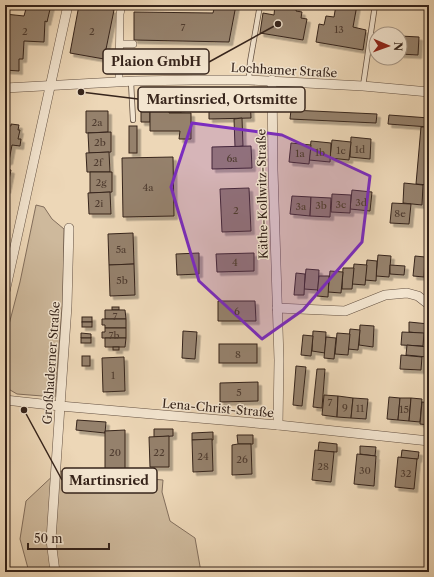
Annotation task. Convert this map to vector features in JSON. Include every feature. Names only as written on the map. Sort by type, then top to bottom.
[{"type":"street","points":[[5,292],[68,5]]},
{"type":"street","points":[[116,79],[120,56],[120,14],[122,5]]},
{"type":"street","points":[[120,44],[133,44]]},
{"type":"street","points":[[120,56],[133,56]]},
{"type":"street","name":"Lochhamer Straße","points":[[5,88],[50,86],[116,79],[131,82],[272,80],[429,92]]},
{"type":"street","name":"Käthe-Kollwitz-Straße","points":[[272,80],[273,170],[279,360],[278,425]]},
{"type":"street","name":"Großhaderner Straße","points":[[55,572],[51,540],[68,306],[69,228]]},
{"type":"street","points":[[277,308],[345,311],[385,295],[406,293],[418,296],[428,301]]},
{"type":"street","name":"Lena-Christ-Straße","points":[[5,400],[278,425],[429,441]]},
{"type":"lane","points":[[249,80],[250,62],[260,5]]},
{"type":"lane","points":[[363,86],[375,5]]},
{"type":"lane","points":[[131,82],[133,120]]},
{"type":"highlighted area","points":[[192,123],[282,135],[370,176],[362,242],[303,310],[262,339],[199,281],[171,187]]},
{"type":"shaded area","points":[[36,205],[44,207],[52,219],[64,229],[63,297],[55,397],[17,394],[5,387],[5,340],[20,282]]},
{"type":"shaded area","points":[[58,471],[163,480],[162,492],[170,521],[195,538],[201,572],[29,572],[20,539],[26,501]]},
{"type":"building","points":[[27,5],[51,5],[47,22],[45,21],[44,42],[24,41],[23,59],[19,59],[19,71],[5,70],[5,14],[24,16]]},
{"type":"building","points":[[79,5],[91,5],[114,10],[104,59],[70,53]]},
{"type":"building","points":[[215,5],[236,5],[229,42],[134,40],[134,12],[213,13]]},
{"type":"building","points":[[275,5],[297,5],[296,11],[302,12],[301,18],[307,19],[303,40],[260,33],[263,13],[274,15]]},
{"type":"building","points":[[336,5],[357,5],[353,27],[366,30],[363,50],[316,42],[319,24],[324,25],[326,16],[334,17]]},
{"type":"building","points":[[408,36],[419,37],[418,55],[408,54]]},
{"type":"building","points":[[250,95],[251,118],[209,119],[209,97]]},
{"type":"building","points":[[141,99],[181,99],[181,113],[169,113],[169,106],[150,107],[150,122],[141,122]]},
{"type":"building","points":[[169,106],[169,113],[191,113],[191,139],[179,139],[180,131],[150,131],[150,107]]},
{"type":"building","points":[[291,110],[377,114],[376,123],[290,119]]},
{"type":"building","points":[[86,111],[108,111],[108,132],[86,133]]},
{"type":"building","points":[[389,115],[429,118],[429,127],[388,124]]},
{"type":"building","points":[[242,118],[243,146],[235,147],[234,119]]},
{"type":"building","points":[[11,124],[19,125],[18,130],[20,130],[18,139],[21,139],[20,146],[12,145],[9,161],[5,164],[5,125],[11,126]]},
{"type":"building","points":[[129,126],[137,126],[137,153],[129,153]]},
{"type":"building","points":[[421,127],[429,127],[429,185],[416,184]]},
{"type":"building","points":[[111,132],[111,152],[89,153],[88,133]]},
{"type":"building","points":[[351,137],[371,139],[370,159],[350,157]]},
{"type":"building","points":[[332,140],[351,142],[349,160],[330,158]]},
{"type":"building","points":[[311,141],[331,143],[330,162],[309,160]]},
{"type":"building","points":[[291,143],[311,145],[309,164],[289,162]]},
{"type":"building","points":[[251,146],[252,168],[212,169],[212,147]]},
{"type":"building","points":[[109,152],[110,172],[87,172],[86,153]]},
{"type":"building","points":[[173,157],[174,216],[123,217],[122,158]]},
{"type":"building","points":[[5,169],[11,170],[7,190],[5,189]]},
{"type":"building","points":[[90,172],[112,172],[112,192],[90,193]]},
{"type":"building","points":[[404,183],[423,185],[422,205],[403,203]]},
{"type":"building","points":[[249,188],[251,231],[222,232],[220,189]]},
{"type":"building","points":[[352,190],[372,192],[370,211],[350,209]]},
{"type":"building","points":[[110,192],[111,214],[89,214],[88,193]]},
{"type":"building","points":[[332,194],[351,195],[350,213],[331,212]]},
{"type":"building","points":[[292,196],[311,197],[310,216],[290,214]]},
{"type":"building","points":[[311,197],[331,198],[330,217],[310,216]]},
{"type":"building","points":[[392,203],[411,204],[409,224],[390,223]]},
{"type":"building","points":[[133,233],[134,264],[109,265],[108,234]]},
{"type":"building","points":[[426,252],[429,252],[429,273],[424,272]]},
{"type":"building","points":[[199,253],[199,274],[177,275],[176,254]]},
{"type":"building","points":[[254,253],[254,271],[217,272],[216,254]]},
{"type":"building","points":[[378,255],[391,256],[389,277],[376,276]]},
{"type":"building","points":[[415,256],[425,257],[424,277],[413,276]]},
{"type":"building","points":[[367,260],[377,261],[376,281],[365,280]]},
{"type":"building","points":[[134,264],[135,295],[110,296],[109,265]]},
{"type":"building","points":[[354,264],[367,265],[365,285],[352,284]]},
{"type":"building","points":[[390,265],[405,266],[404,275],[390,274]]},
{"type":"building","points":[[343,268],[354,268],[352,289],[342,289]]},
{"type":"building","points":[[306,269],[319,270],[318,290],[304,289]]},
{"type":"building","points":[[330,271],[343,272],[341,293],[328,292]]},
{"type":"building","points":[[296,273],[305,274],[304,295],[294,295]]},
{"type":"building","points":[[319,276],[329,276],[328,297],[317,296]]},
{"type":"building","points":[[218,301],[255,301],[256,321],[218,321]]},
{"type":"building","points":[[112,307],[119,307],[119,310],[112,310]]},
{"type":"building","points":[[105,310],[125,310],[126,319],[105,319]]},
{"type":"building","points":[[82,317],[92,317],[92,322],[82,322]]},
{"type":"building","points":[[102,319],[126,319],[126,328],[105,328],[105,325],[102,325]]},
{"type":"building","points":[[82,322],[92,322],[92,327],[82,327]]},
{"type":"building","points":[[409,322],[429,324],[429,334],[409,332]]},
{"type":"building","points":[[360,325],[374,326],[373,347],[359,345]]},
{"type":"building","points":[[105,328],[126,328],[126,338],[102,338],[102,332],[105,332]]},
{"type":"building","points":[[350,329],[360,330],[358,350],[348,349]]},
{"type":"building","points":[[183,331],[197,332],[195,359],[182,358]]},
{"type":"building","points":[[313,331],[326,332],[325,353],[312,351]]},
{"type":"building","points":[[402,332],[424,333],[423,346],[401,345]]},
{"type":"building","points":[[81,333],[91,334],[91,338],[81,338]]},
{"type":"building","points":[[337,333],[350,334],[348,355],[335,354]]},
{"type":"building","points":[[303,335],[313,336],[311,356],[301,355]]},
{"type":"building","points":[[326,337],[336,338],[334,359],[324,358]]},
{"type":"building","points":[[81,338],[91,338],[91,343],[81,343]]},
{"type":"building","points":[[105,338],[126,338],[125,347],[105,347]]},
{"type":"building","points":[[219,344],[257,344],[257,363],[219,363]]},
{"type":"building","points":[[407,345],[428,347],[427,357],[406,355]]},
{"type":"building","points":[[113,347],[119,347],[119,350],[113,350]]},
{"type":"building","points":[[401,355],[422,357],[421,370],[400,369]]},
{"type":"building","points":[[82,356],[90,356],[90,366],[82,366]]},
{"type":"building","points":[[124,357],[125,391],[103,392],[102,358]]},
{"type":"building","points":[[296,366],[306,367],[302,406],[293,405]]},
{"type":"building","points":[[317,369],[325,369],[322,408],[313,407]]},
{"type":"building","points":[[258,382],[258,401],[220,402],[220,383]]},
{"type":"building","points":[[324,395],[338,396],[337,417],[322,415]]},
{"type":"building","points":[[338,396],[353,398],[351,418],[337,417]]},
{"type":"building","points":[[389,397],[400,398],[398,420],[387,419]]},
{"type":"building","points":[[353,398],[368,399],[366,419],[351,418]]},
{"type":"building","points":[[400,398],[411,398],[409,421],[398,420]]},
{"type":"building","points":[[411,398],[422,399],[420,422],[409,421]]},
{"type":"building","points":[[422,402],[429,403],[429,425],[420,424]]},
{"type":"building","points":[[77,420],[106,422],[105,433],[76,430]]},
{"type":"building","points":[[154,429],[173,429],[173,436],[154,437]]},
{"type":"building","points":[[125,430],[125,470],[105,470],[105,431]]},
{"type":"building","points":[[213,432],[213,440],[192,440],[192,433]]},
{"type":"building","points":[[237,435],[253,435],[253,444],[238,444]]},
{"type":"building","points":[[169,436],[169,467],[150,467],[149,437]]},
{"type":"building","points":[[212,439],[213,471],[193,472],[192,440]]},
{"type":"building","points":[[319,442],[337,444],[337,452],[318,451]]},
{"type":"building","points":[[251,444],[252,474],[232,475],[232,445]]},
{"type":"building","points":[[360,446],[376,447],[375,456],[360,454]]},
{"type":"building","points":[[315,450],[334,452],[331,482],[312,480]]},
{"type":"building","points":[[402,450],[419,452],[418,459],[401,458]]},
{"type":"building","points":[[357,454],[376,456],[374,486],[354,484]]},
{"type":"building","points":[[398,457],[417,459],[414,489],[395,487]]},
{"type":"place","name":"Plaion GmbH","points":[[278,24]]},
{"type":"place","name":"Martinsried, Ortsmitte","points":[[81,92]]},
{"type":"place","name":"Martinsried","points":[[24,410]]}]
